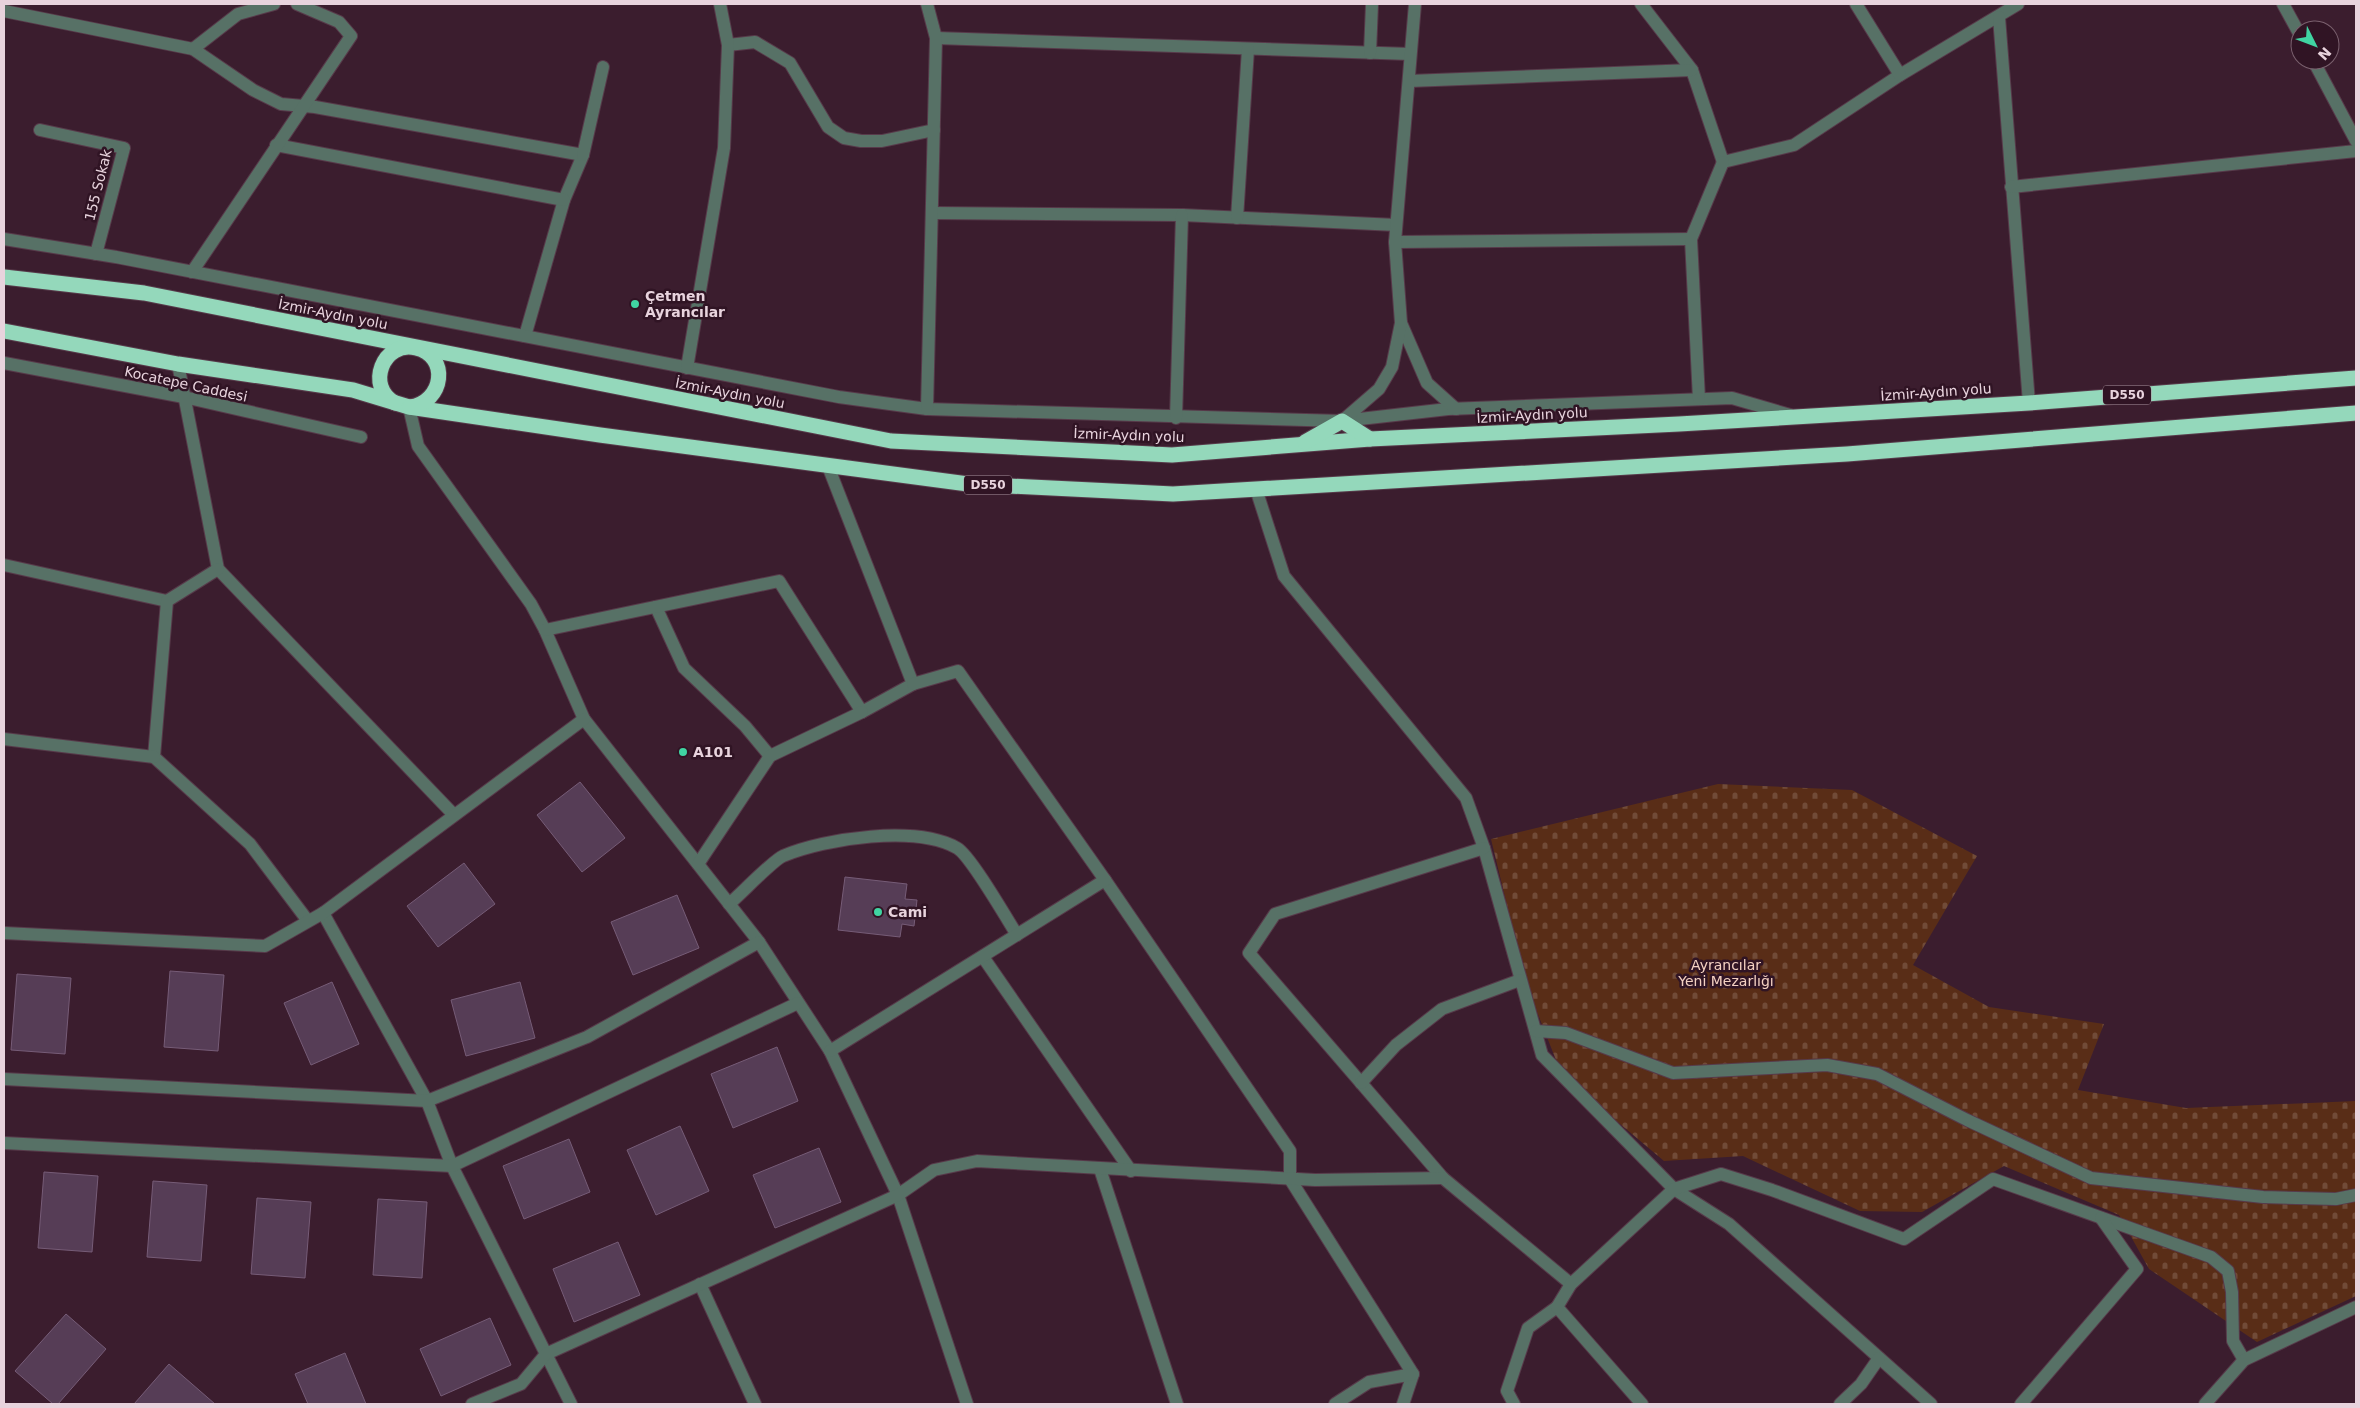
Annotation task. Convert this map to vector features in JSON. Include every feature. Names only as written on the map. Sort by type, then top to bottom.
[{"type":"highway","name":"İzmir-Aydın yolu","points":[[4,278],[144,293],[891,440],[1172,455],[1370,439],[2029,403],[2356,378]]},
{"type":"highway","name":"D550","points":[[4,331],[178,364],[353,390],[402,405],[600,436],[968,484],[1173,494],[1847,454],[2356,413]]},
{"type":"highway","points":[[405,347],[415,347],[432,357],[439,375],[438,385],[427,401],[418,405],[402,405],[384,393],[380,384],[382,364],[396,350],[405,347]]},
{"type":"highway","points":[[1301,444],[1342,421],[1370,439]]},
{"type":"street","points":[[193,49],[238,14],[274,4]]},
{"type":"street","points":[[192,272],[302,106],[351,36],[339,22],[297,4]]},
{"type":"street","points":[[687,368],[724,148],[728,45],[720,4]]},
{"type":"street","points":[[927,4],[936,38],[927,409]]},
{"type":"street","points":[[1370,53],[1372,4]]},
{"type":"street","points":[[1342,421],[1380,389],[1392,367],[1401,323],[1395,242],[1415,4]]},
{"type":"street","points":[[1640,4],[1692,70],[1723,162],[1691,239],[1699,400]]},
{"type":"street","points":[[1856,4],[1900,75]]},
{"type":"street","points":[[1723,162],[1794,145],[1900,75],[1999,18],[2018,4]]},
{"type":"street","points":[[2283,4],[2292,20]]},
{"type":"street","points":[[4,11],[193,49],[253,90],[281,104],[583,154]]},
{"type":"street","points":[[1999,18],[2029,403]]},
{"type":"street","points":[[936,38],[1410,54]]},
{"type":"street","points":[[728,45],[755,42],[790,62],[828,127],[844,138],[860,141],[882,141],[934,130]]},
{"type":"street","points":[[1237,218],[1248,49]]},
{"type":"street","points":[[525,336],[564,200],[583,154],[603,67]]},
{"type":"street","points":[[1409,81],[1692,70]]},
{"type":"street","points":[[2318,70],[2356,141]]},
{"type":"street","name":"155 Sokak","points":[[40,130],[124,148],[96,254]]},
{"type":"street","points":[[276,146],[564,200]]},
{"type":"street","points":[[2011,187],[2356,151]]},
{"type":"street","points":[[932,213],[1182,216],[1396,225]]},
{"type":"street","points":[[1176,418],[1182,216]]},
{"type":"street","points":[[4,239],[192,272],[839,397],[927,409],[1176,418],[1342,421],[1456,409],[1732,398],[1797,417]]},
{"type":"street","points":[[1395,242],[1691,239]]},
{"type":"street","points":[[1401,323],[1427,383],[1456,409]]},
{"type":"street","name":"Kocatepe Caddesi","points":[[4,363],[184,397],[361,437]]},
{"type":"street","points":[[178,364],[218,569],[454,816]]},
{"type":"street","points":[[402,405],[418,446],[531,604],[545,630],[584,719],[759,942],[830,1051],[898,1195],[966,1404]]},
{"type":"street","points":[[828,466],[913,684]]},
{"type":"street","points":[[1256,489],[1284,576],[1466,798],[1484,848],[1542,1055],[1674,1189],[1729,1224],[1931,1404]]},
{"type":"street","points":[[4,565],[167,601],[218,569]]},
{"type":"street","points":[[545,630],[778,581],[862,712]]},
{"type":"street","points":[[154,757],[167,601]]},
{"type":"street","points":[[656,607],[684,668],[744,726],[770,756]]},
{"type":"street","points":[[698,864],[770,756],[862,712],[913,684],[958,671],[1105,880],[1290,1151],[1290,1179],[1413,1374]]},
{"type":"street","points":[[4,933],[265,946],[323,913],[584,719]]},
{"type":"street","points":[[4,739],[154,757],[250,844],[308,921]]},
{"type":"street","points":[[730,904],[782,857],[843,838],[922,836],[959,848],[986,885],[1017,935]]},
{"type":"street","points":[[1484,848],[1275,914],[1249,953],[1443,1178],[1571,1284]]},
{"type":"street","points":[[830,1051],[1105,880]]},
{"type":"street","points":[[323,913],[427,1101],[452,1166],[572,1404]]},
{"type":"street","points":[[4,1079],[427,1101],[587,1037],[759,942]]},
{"type":"street","points":[[982,957],[1131,1171]]},
{"type":"street","points":[[1361,1083],[1396,1045],[1442,1009],[1520,980]]},
{"type":"street","points":[[4,1143],[452,1166],[798,1003]]},
{"type":"street","points":[[1536,1031],[1566,1034],[1673,1073],[1827,1065],[1877,1074],[1967,1120],[2091,1178],[2264,1197],[2336,1199],[2356,1195]]},
{"type":"street","points":[[472,1404],[521,1384],[546,1354],[898,1195],[934,1170],[977,1161],[1290,1179],[1443,1178]]},
{"type":"street","points":[[1100,1169],[1177,1404]]},
{"type":"street","points":[[1514,1404],[1507,1391],[1528,1328],[1557,1307],[1571,1284],[1674,1189],[1721,1174],[1772,1190],[1904,1240],[1993,1179],[2211,1257],[2228,1271],[2232,1292],[2233,1341],[2244,1360]]},
{"type":"street","points":[[2021,1404],[2137,1269],[2101,1218]]},
{"type":"street","points":[[700,1284],[756,1404]]},
{"type":"street","points":[[1557,1307],[1642,1404]]},
{"type":"street","points":[[2206,1404],[2244,1360],[2356,1307]]},
{"type":"street","points":[[1840,1404],[1861,1384],[1879,1358]]},
{"type":"street","points":[[1335,1404],[1369,1382],[1413,1374]]},
{"type":"street","points":[[1402,1404],[1413,1374]]},
{"type":"green space","name":"Ayrancılar Yeni Mezarlığı","points":[[1718,784],[1852,790],[1977,856],[1913,965],[1989,1007],[2104,1024],[2078,1090],[2186,1108],[2356,1101],[2356,1296],[2257,1342],[2149,1269],[2119,1215],[2004,1166],[1922,1212],[1860,1211],[1743,1156],[1664,1161],[1575,1086],[1556,1060],[1526,984],[1491,839]]},
{"type":"building","points":[[580,782],[625,838],[582,872],[537,815]]},
{"type":"building","points":[[464,863],[495,904],[438,947],[407,906]]},
{"type":"building","name":"Cami","points":[[845,877],[907,884],[905,899],[917,900],[914,926],[902,924],[900,937],[838,930]]},
{"type":"building","points":[[677,895],[699,948],[633,975],[611,922]]},
{"type":"building","points":[[170,971],[224,975],[218,1051],[164,1047]]},
{"type":"building","points":[[17,974],[71,978],[65,1054],[11,1050]]},
{"type":"building","points":[[332,982],[359,1044],[311,1065],[284,1003]]},
{"type":"building","points":[[520,982],[535,1038],[466,1056],[451,1000]]},
{"type":"building","points":[[777,1047],[798,1101],[733,1128],[711,1074]]},
{"type":"building","points":[[680,1126],[709,1191],[656,1215],[627,1150]]},
{"type":"building","points":[[569,1139],[590,1192],[524,1219],[503,1166]]},
{"type":"building","points":[[819,1148],[841,1202],[775,1228],[753,1175]]},
{"type":"building","points":[[44,1172],[98,1176],[92,1252],[38,1248]]},
{"type":"building","points":[[153,1181],[207,1185],[201,1261],[147,1257]]},
{"type":"building","points":[[257,1198],[311,1202],[305,1278],[251,1274]]},
{"type":"building","points":[[378,1199],[427,1202],[422,1278],[373,1275]]},
{"type":"building","points":[[618,1242],[640,1295],[574,1322],[553,1269]]},
{"type":"building","points":[[66,1314],[106,1349],[58,1404],[53,1404],[15,1371]]},
{"type":"building","points":[[490,1318],[511,1365],[441,1396],[420,1349]]},
{"type":"building","points":[[345,1353],[366,1404],[308,1404],[295,1374]]},
{"type":"building","points":[[169,1364],[215,1404],[134,1404]]},
{"type":"place","name":"Çetmen Ayrancılar","points":[[635,304]]},
{"type":"place","name":"A101","points":[[683,752]]},
{"type":"place","name":"Cami","points":[[878,912]]}]
